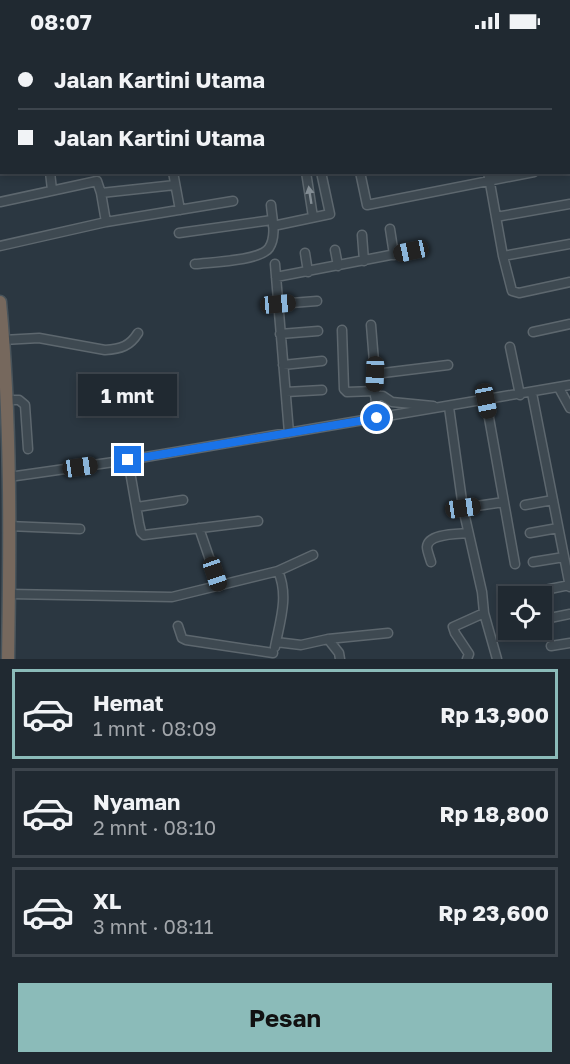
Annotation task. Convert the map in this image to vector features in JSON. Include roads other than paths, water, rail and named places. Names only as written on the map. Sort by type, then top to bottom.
[{"type":"highway","points":[[0,302],[3,340],[9,594],[6,658]]},
{"type":"street","points":[[50,174],[52,190]]},
{"type":"street","points":[[173,174],[180,210]]},
{"type":"street","points":[[306,174],[313,217]]},
{"type":"street","points":[[179,233],[273,223],[330,214],[321,174]]},
{"type":"street","points":[[360,174],[367,205],[489,177],[516,174]]},
{"type":"street","points":[[0,202],[96,177],[106,222]]},
{"type":"street","points":[[489,177],[503,256],[512,291],[519,293],[570,282]]},
{"type":"street","points":[[101,193],[175,185]]},
{"type":"street","points":[[0,246],[106,222],[233,201]]},
{"type":"street","points":[[496,217],[570,204]]},
{"type":"street","points":[[195,264],[251,257],[263,253],[270,247],[273,223],[271,205]]},
{"type":"street","points":[[390,229],[394,255]]},
{"type":"street","points":[[362,235],[364,261]]},
{"type":"street","points":[[503,256],[570,244]]},
{"type":"street","points":[[335,250],[338,266]]},
{"type":"street","points":[[276,277],[411,251]]},
{"type":"street","points":[[305,253],[308,272]]},
{"type":"street","points":[[275,264],[289,433]]},
{"type":"street","points":[[278,304],[317,301]]},
{"type":"street","points":[[533,332],[570,324]]},
{"type":"street","points":[[371,325],[377,418]]},
{"type":"street","points":[[342,330],[344,390],[375,394],[392,402],[449,407]]},
{"type":"street","points":[[280,334],[318,331]]},
{"type":"street","points":[[3,340],[39,338],[105,350],[127,345],[138,333]]},
{"type":"street","points":[[510,347],[520,395]]},
{"type":"street","points":[[283,365],[322,361]]},
{"type":"street","points":[[375,374],[448,365]]},
{"type":"street","points":[[6,471],[128,460],[570,385]]},
{"type":"street","points":[[559,388],[570,408]]},
{"type":"street","points":[[286,392],[322,390]]},
{"type":"street","points":[[531,393],[570,586],[552,589]]},
{"type":"street","points":[[5,408],[19,400],[25,405],[28,449]]},
{"type":"street","points":[[486,401],[515,564]]},
{"type":"street","points":[[449,407],[463,508],[482,592],[484,613],[496,659]]},
{"type":"street","points":[[128,460],[141,532],[144,534],[258,521]]},
{"type":"street","points":[[137,507],[183,500]]},
{"type":"street","points":[[525,505],[553,500]]},
{"type":"street","points":[[463,508],[504,502]]},
{"type":"street","points":[[6,530],[80,528]]},
{"type":"street","points":[[199,528],[219,586]]},
{"type":"street","points":[[530,533],[558,528]]},
{"type":"street","points":[[431,562],[427,547],[430,540],[436,537],[468,533]]},
{"type":"street","points":[[9,594],[172,597],[278,571],[312,555]]},
{"type":"street","points":[[533,562],[564,557]]},
{"type":"street","points":[[178,626],[182,638],[186,640],[273,656],[285,598],[278,571]]},
{"type":"street","points":[[467,659],[470,654],[453,627],[484,613]]},
{"type":"street","points":[[552,618],[570,614]]},
{"type":"street","points":[[276,642],[301,645],[328,639],[388,633]]},
{"type":"street","points":[[328,639],[339,653],[340,659]]},
{"type":"street","points":[[550,646],[570,643]]}]
